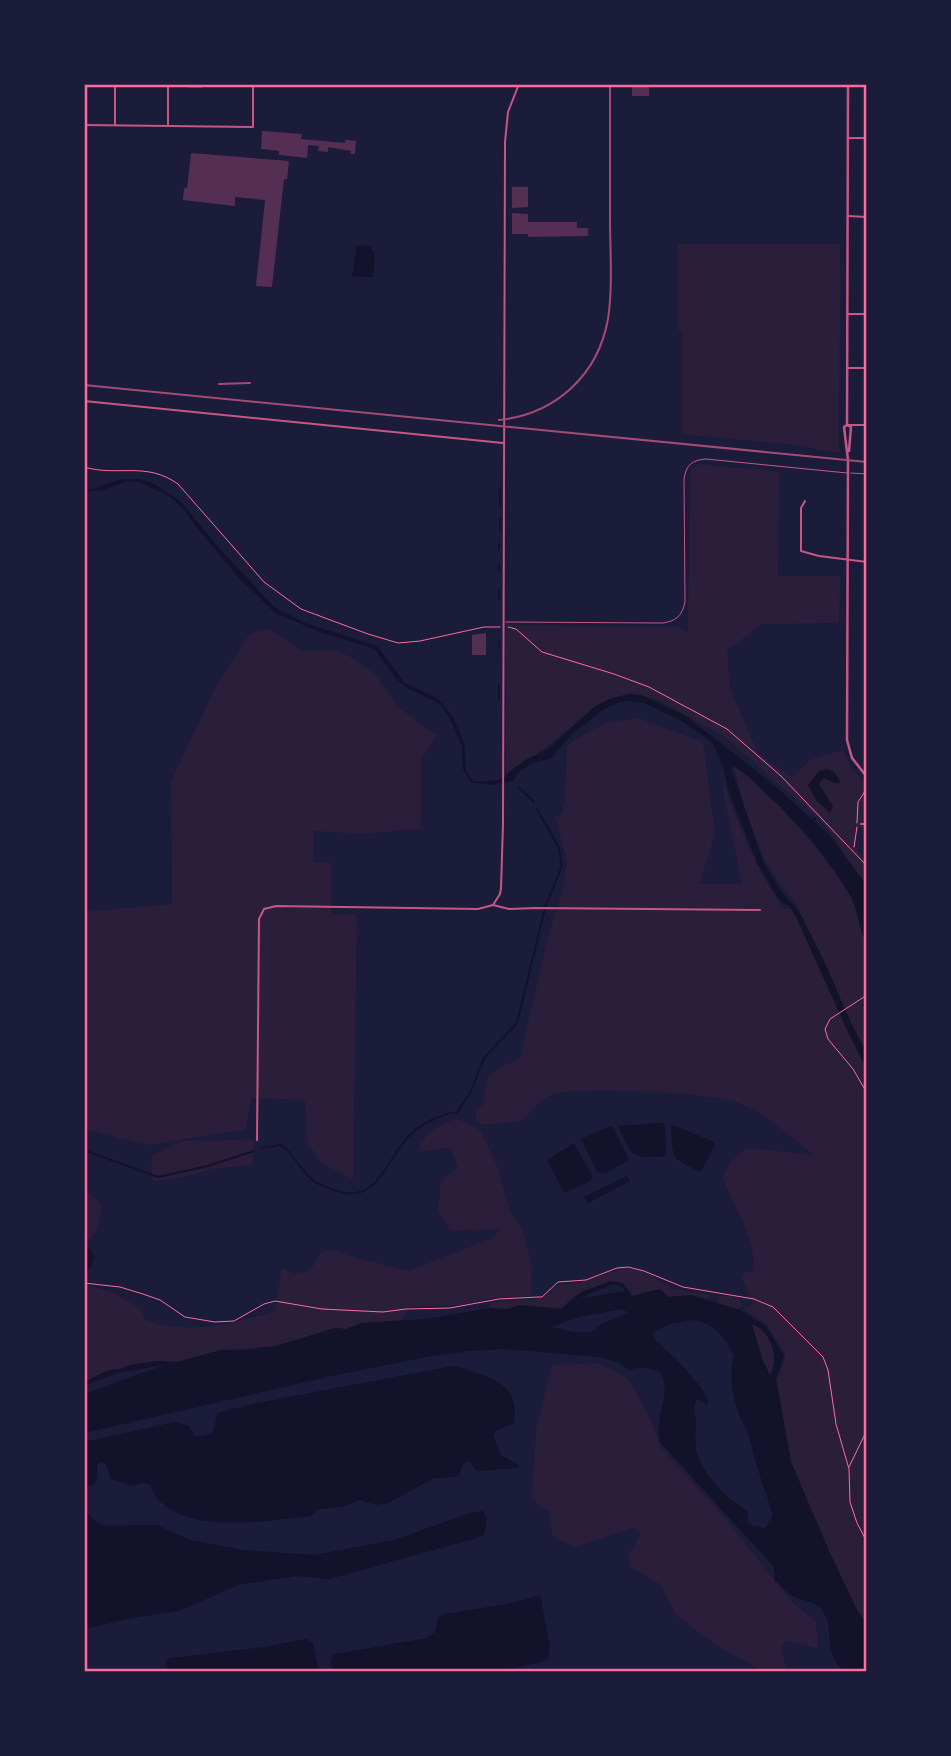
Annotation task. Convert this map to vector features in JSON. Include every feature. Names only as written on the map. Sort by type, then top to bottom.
[{"type":"street","points":[[115,84],[115,125]]},
{"type":"street","points":[[168,127],[169,84]]},
{"type":"street","points":[[84,125],[253,127],[253,84]]},
{"type":"street","points":[[493,905],[501,888],[503,790],[505,142],[508,111],[519,84]]},
{"type":"street","points":[[848,84],[847,425],[844,428],[848,460],[847,740],[848,749],[858,769],[867,777]]},
{"type":"street","points":[[848,138],[867,138]]},
{"type":"street","points":[[847,216],[867,216]]},
{"type":"street","points":[[847,314],[867,314]]},
{"type":"street","points":[[847,368],[867,368]]},
{"type":"street","points":[[84,401],[504,443]]},
{"type":"street","points":[[847,425],[867,425]]},
{"type":"street","points":[[805,500],[801,508],[801,551],[847,561],[867,562]]},
{"type":"street","points":[[861,824],[867,824]]},
{"type":"street","points":[[257,1140],[259,919],[264,909],[276,906],[478,909],[493,905],[509,909],[760,910]]},
{"type":"lane","points":[[504,622],[663,623],[679,617],[685,602],[684,479],[686,469],[691,463],[706,459],[867,474]]},
{"type":"path","points":[[84,467],[110,471],[148,470],[170,478],[264,582],[293,604],[323,618],[398,643],[489,626],[516,629],[542,652],[649,687],[727,729],[781,776],[867,866]]},
{"type":"path","points":[[853,849],[856,841],[858,802],[867,788]]},
{"type":"path","points":[[867,995],[827,1022],[825,1033],[853,1069],[867,1093]]},
{"type":"path","points":[[84,1283],[120,1287],[155,1298],[187,1318],[223,1322],[234,1321],[264,1304],[275,1301],[322,1309],[383,1312],[450,1308],[499,1299],[542,1297],[558,1282],[586,1280],[617,1268],[638,1269],[682,1287],[763,1302],[784,1316],[823,1357],[828,1370],[836,1424],[849,1469],[850,1502],[867,1542]]},
{"type":"path","points":[[849,1469],[867,1430]]},
{"type":"shaded area","points":[[678,244],[840,244],[839,452],[682,434],[682,331],[678,330]]},
{"type":"shaded area","points":[[357,245],[369,246],[375,253],[373,277],[352,276]]},
{"type":"shaded area","points":[[700,464],[779,472],[778,576],[840,576],[839,623],[762,624],[727,651],[730,688],[758,753],[789,776],[793,776],[811,759],[843,750],[852,769],[867,784],[867,827],[858,828],[856,847],[867,864],[867,1000],[861,1005],[867,1007],[867,1624],[857,1610],[830,1553],[791,1462],[776,1379],[784,1364],[785,1353],[766,1324],[744,1310],[753,1304],[742,1278],[745,1272],[753,1271],[754,1258],[748,1234],[723,1177],[730,1162],[747,1148],[814,1155],[749,1108],[725,1099],[704,1096],[617,1091],[569,1092],[545,1098],[522,1121],[482,1125],[476,1120],[477,1110],[483,1104],[488,1078],[497,1069],[520,1058],[548,937],[564,886],[567,861],[555,816],[561,815],[565,801],[567,745],[605,723],[638,718],[703,742],[715,834],[699,884],[742,884],[722,785],[725,785],[743,833],[774,895],[783,909],[799,908],[766,864],[745,810],[734,767],[748,776],[780,806],[814,845],[846,889],[847,858],[831,833],[816,817],[726,738],[657,699],[628,693],[596,707],[506,779],[506,623],[678,627],[688,633],[690,473],[693,467]]},
{"type":"shaded area","points":[[121,479],[139,479],[153,483],[180,501],[274,607],[305,623],[377,646],[405,683],[437,698],[452,715],[464,742],[466,770],[475,782],[499,780],[525,760],[548,749],[595,706],[630,694],[641,695],[686,716],[775,786],[829,835],[867,885],[867,942],[851,897],[814,844],[757,784],[738,769],[733,766],[731,768],[763,861],[780,890],[799,911],[824,961],[867,1052],[867,1070],[796,917],[789,906],[780,901],[757,863],[712,742],[680,720],[645,703],[620,702],[604,709],[572,734],[550,759],[532,763],[519,772],[513,781],[490,785],[471,782],[463,770],[462,746],[440,704],[407,688],[396,679],[375,649],[320,632],[275,613],[240,579],[185,510],[169,496],[139,482],[128,481],[103,490],[84,492],[84,489],[93,489]]},
{"type":"shaded area","points":[[270,629],[302,651],[335,650],[349,656],[375,674],[399,708],[437,735],[421,759],[421,829],[361,834],[314,831],[313,862],[331,863],[331,914],[357,914],[353,1179],[321,1163],[307,1141],[305,1100],[251,1098],[246,1129],[148,1145],[84,1129],[84,912],[172,904],[171,781],[216,686],[250,633]]},
{"type":"shaded area","points":[[828,769],[834,772],[841,783],[824,778],[819,784],[833,806],[830,813],[816,800],[808,785],[819,771]]},
{"type":"shaded area","points":[[458,1119],[481,1131],[498,1169],[510,1211],[523,1231],[532,1269],[531,1296],[488,1299],[458,1305],[409,1307],[402,1320],[362,1323],[346,1329],[335,1328],[276,1346],[221,1350],[177,1362],[157,1361],[130,1365],[109,1370],[84,1382],[84,1284],[115,1293],[142,1310],[144,1319],[193,1328],[243,1320],[275,1311],[282,1267],[293,1274],[310,1271],[321,1252],[333,1249],[409,1271],[492,1238],[501,1229],[451,1231],[438,1212],[441,1181],[458,1168],[451,1148],[418,1151],[433,1130]]},
{"type":"shaded area","points":[[663,1123],[666,1154],[653,1157],[638,1156],[634,1153],[618,1126]]},
{"type":"shaded area","points":[[673,1125],[714,1142],[715,1145],[701,1172],[675,1156]]},
{"type":"shaded area","points":[[611,1126],[629,1160],[604,1174],[597,1172],[581,1139]]},
{"type":"shaded area","points":[[254,1140],[252,1165],[212,1169],[184,1177],[154,1181],[151,1175],[152,1155],[184,1141]]},
{"type":"shaded area","points":[[574,1143],[592,1176],[591,1181],[564,1193],[547,1160]]},
{"type":"shaded area","points":[[627,1176],[630,1181],[588,1203],[584,1197]]},
{"type":"shaded area","points":[[84,1190],[103,1205],[96,1232],[89,1239],[84,1236]]},
{"type":"shaded area","points":[[84,1240],[95,1257],[90,1268],[85,1271]]},
{"type":"shaded area","points":[[624,1268],[645,1272],[674,1289],[710,1295],[708,1299],[690,1295],[668,1297],[660,1289],[632,1296],[630,1290],[611,1281],[572,1298],[561,1309],[520,1305],[508,1309],[490,1308],[489,1303],[492,1302],[543,1298],[559,1284],[579,1283]]},
{"type":"shaded area","points":[[611,1281],[623,1283],[632,1296],[660,1289],[668,1297],[690,1295],[740,1310],[766,1326],[784,1356],[776,1379],[791,1462],[830,1553],[857,1610],[867,1624],[867,1672],[845,1672],[833,1655],[825,1614],[816,1605],[792,1596],[775,1581],[774,1567],[660,1442],[659,1422],[665,1387],[660,1372],[641,1368],[629,1370],[619,1363],[601,1357],[503,1349],[470,1351],[332,1376],[84,1433],[84,1394],[168,1364],[118,1373],[84,1386],[84,1382],[109,1370],[157,1361],[177,1362],[221,1350],[276,1346],[335,1328],[346,1329],[362,1323],[426,1319],[490,1308],[508,1309],[519,1305],[561,1309],[581,1292]],"holes":[[[613,1284],[623,1287],[625,1291],[578,1299]],[[622,1309],[629,1313],[603,1323],[592,1332],[573,1332],[551,1327],[579,1317]],[[692,1320],[707,1324],[722,1337],[734,1356],[731,1371],[734,1396],[772,1512],[765,1528],[750,1525],[747,1510],[717,1486],[700,1461],[696,1445],[695,1407],[697,1399],[708,1405],[707,1398],[687,1370],[654,1339],[653,1333],[669,1324]],[[752,1324],[764,1333],[772,1346],[774,1361],[770,1375],[762,1359]]]},
{"type":"shaded area","points":[[721,1295],[740,1298],[742,1307],[737,1309],[717,1303]]},
{"type":"shaded area","points":[[752,1324],[764,1333],[772,1346],[774,1361],[770,1375],[762,1359]]},
{"type":"shaded area","points":[[598,1363],[629,1379],[649,1416],[662,1449],[726,1519],[791,1601],[816,1622],[818,1649],[785,1640],[781,1650],[788,1672],[764,1672],[713,1643],[676,1615],[660,1584],[630,1567],[629,1555],[641,1533],[634,1527],[576,1547],[553,1537],[549,1512],[532,1499],[536,1431],[552,1365]]},
{"type":"shaded area","points":[[453,1366],[493,1379],[511,1395],[515,1412],[514,1423],[497,1430],[493,1435],[501,1455],[520,1466],[517,1468],[477,1471],[469,1461],[463,1463],[459,1475],[434,1478],[389,1503],[376,1505],[360,1500],[342,1507],[318,1509],[311,1516],[246,1522],[198,1519],[177,1513],[161,1502],[150,1485],[143,1483],[133,1486],[111,1479],[106,1464],[101,1462],[97,1464],[94,1486],[84,1485],[84,1442],[175,1422],[189,1426],[194,1436],[202,1436],[213,1433],[217,1414],[220,1412]]},
{"type":"shaded area","points":[[84,1510],[99,1524],[109,1526],[157,1525],[190,1540],[243,1550],[315,1555],[394,1540],[467,1514],[483,1511],[487,1517],[484,1535],[470,1540],[329,1579],[298,1576],[238,1585],[179,1611],[84,1629]]},
{"type":"shaded area","points":[[540,1595],[550,1646],[548,1659],[542,1662],[497,1672],[333,1672],[330,1659],[335,1654],[427,1638],[435,1632],[438,1617],[445,1614],[507,1604]]},
{"type":"shaded area","points":[[307,1639],[313,1643],[319,1672],[167,1672],[166,1660],[171,1658],[265,1647]]},
{"type":"building","points":[[188,84],[202,84],[202,88],[188,88]]},
{"type":"building","points":[[632,84],[649,84],[649,96],[632,96]]},
{"type":"building","points":[[262,131],[302,134],[301,139],[345,143],[345,140],[356,141],[355,154],[328,147],[328,152],[318,151],[319,146],[308,145],[307,158],[279,155],[279,151],[261,149]]},
{"type":"building","points":[[191,153],[289,161],[287,179],[284,179],[272,287],[256,286],[265,200],[235,197],[235,206],[183,200]]},
{"type":"building","points":[[512,187],[528,187],[528,207],[512,208]]},
{"type":"building","points":[[512,213],[528,214],[528,222],[577,222],[577,228],[588,228],[588,236],[528,237],[528,234],[512,234]]},
{"type":"building","points":[[486,633],[486,655],[472,655],[472,635]]},
{"type":"waterway","points":[[500,489],[500,507]]},
{"type":"waterway","points":[[500,519],[500,530]]},
{"type":"waterway","points":[[499,544],[499,549]]},
{"type":"waterway","points":[[499,564],[499,571]]},
{"type":"waterway","points":[[499,590],[499,599]]},
{"type":"waterway","points":[[499,642],[499,648]]},
{"type":"waterway","points":[[499,685],[499,699]]},
{"type":"waterway","points":[[518,787],[534,802]]},
{"type":"waterway","points":[[261,1148],[281,1145],[316,1182],[334,1190],[350,1193],[362,1191],[373,1185],[381,1176],[415,1130],[436,1118],[457,1113],[470,1093],[484,1058],[517,1023],[545,908],[562,866],[559,848],[537,809]]},
{"type":"waterway","points":[[84,1150],[158,1177],[208,1166],[254,1151]]},
{"type":"railway","points":[[499,420],[539,410],[556,400],[584,374],[603,339],[610,307],[611,281],[610,84]]},
{"type":"railway","points":[[219,384],[250,383]]},
{"type":"railway","points":[[84,385],[867,462]]}]
